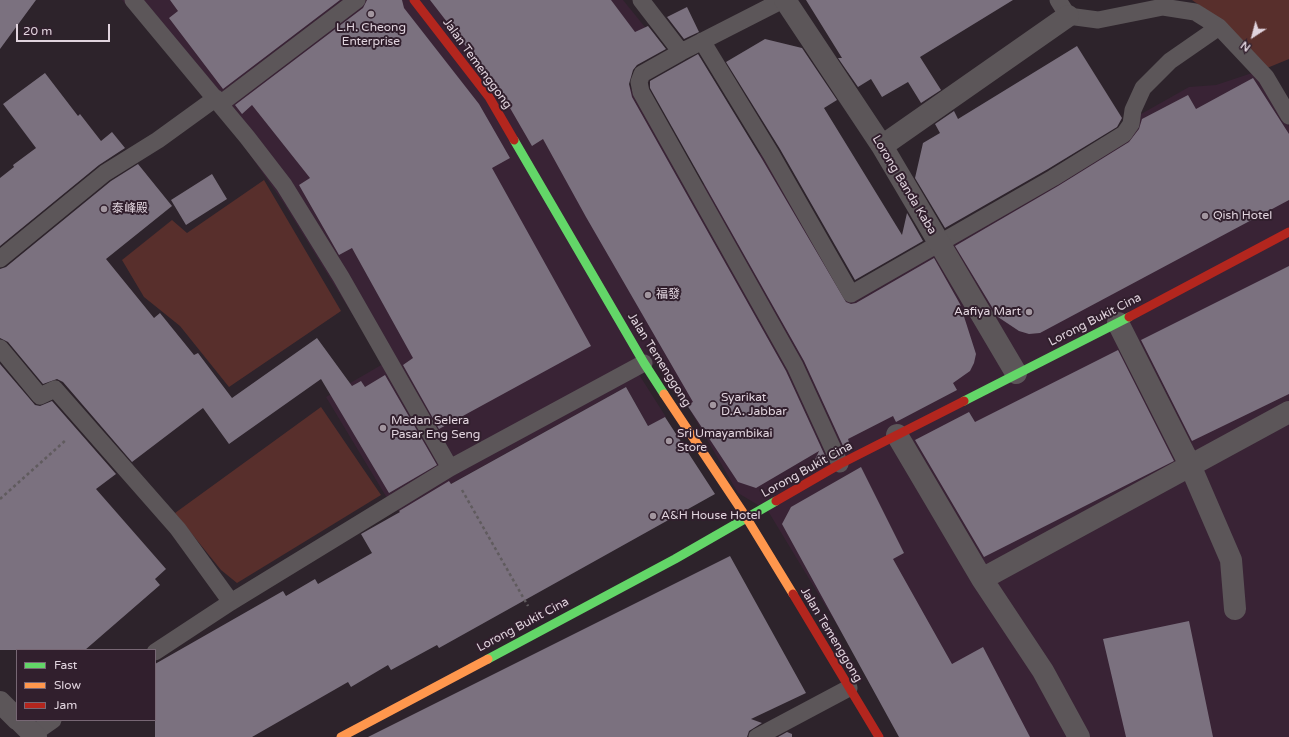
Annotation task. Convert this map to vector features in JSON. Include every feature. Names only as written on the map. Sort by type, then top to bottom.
[{"type":"street","name":"Jalan Temenggong","points":[[414,0],[488,96],[644,363],[746,517],[879,737]]},
{"type":"street","name":"Lorong Banda Kaba","points":[[784,0],[882,146],[1016,373]]},
{"type":"street","points":[[882,146],[1063,8]]},
{"type":"street","name":"Lorong Bukit Cina","points":[[341,737],[541,629],[675,559],[840,464],[1016,373],[1118,323],[1289,232]]},
{"type":"street","points":[[1118,323],[1190,465],[1231,560],[1235,609]]},
{"type":"street","points":[[982,579],[1289,412]]},
{"type":"street","points":[[897,435],[982,579],[1043,671],[1079,737]]},
{"type":"street","points":[[0,702],[16,717]]},
{"type":"lane","points":[[133,0],[218,101],[284,185],[341,277],[450,468]]},
{"type":"lane","points":[[0,259],[105,173],[218,101],[357,0]]},
{"type":"lane","points":[[641,0],[680,52]]},
{"type":"lane","points":[[784,0],[680,52],[642,74],[639,82],[641,92],[795,366],[840,464]]},
{"type":"lane","points":[[1063,8],[1098,20],[1163,7],[1195,12],[1219,27],[1266,77],[1289,116]]},
{"type":"lane","points":[[702,41],[771,154],[851,294],[940,244],[1124,134],[1132,124],[1133,110],[1143,88],[1170,61],[1219,27]]},
{"type":"lane","points":[[0,348],[40,396],[55,389],[178,530],[231,602]]},
{"type":"lane","points":[[156,651],[231,602],[450,468],[644,363]]},
{"type":"lane","points":[[757,737],[849,688]]},
{"type":"lane","points":[[26,727],[49,721]]},
{"type":"path","points":[[0,499],[85,422]]},
{"type":"path","points":[[450,468],[541,629]]},
{"type":"shaded area","points":[[122,0],[623,0],[662,48],[623,74],[688,193],[773,147],[854,288],[1111,135],[1134,118],[1189,87],[1216,85],[1258,71],[1289,126],[1289,737],[905,737],[768,511],[738,493],[661,360],[638,373],[666,417],[648,426],[626,387],[400,512],[387,498],[326,397],[383,364],[283,202],[222,115]]},
{"type":"shaded area","points":[[1192,0],[1289,0],[1289,59],[1267,68],[1219,19]]},
{"type":"shaded area","points":[[264,180],[341,311],[229,387],[180,326],[144,297],[122,260],[172,220],[187,233]]},
{"type":"shaded area","points":[[321,407],[381,495],[237,583],[221,570],[175,513]]},
{"type":"building","points":[[0,0],[36,0],[0,49]]},
{"type":"building","points":[[170,0],[340,0],[223,89],[169,18],[178,11]]},
{"type":"building","points":[[367,0],[402,0],[404,8],[479,104],[510,158],[492,168],[591,346],[439,429],[403,365],[413,358],[352,248],[339,255],[299,185],[310,178],[252,105],[242,114],[235,105],[363,8]]},
{"type":"building","points":[[430,0],[611,0],[635,32],[648,26],[666,49],[637,65],[633,70],[629,84],[632,97],[786,371],[826,458],[812,466],[819,451],[756,488],[738,482],[687,405],[693,402],[586,217],[543,139],[532,146],[499,89]]},
{"type":"building","points":[[806,0],[1013,0],[920,57],[941,90],[921,103],[908,82],[882,97],[871,79],[858,87],[838,58],[842,58]]},
{"type":"building","points":[[687,7],[699,32],[684,39],[667,17]]},
{"type":"building","points":[[765,39],[802,48],[837,100],[824,108],[902,235],[907,213],[923,241],[855,280],[780,149],[726,62]]},
{"type":"building","points":[[1077,46],[1122,118],[1117,127],[1048,169],[945,228],[915,178],[923,143],[940,133],[935,124],[954,111],[958,119]]},
{"type":"building","points":[[698,54],[846,302],[851,304],[856,303],[934,258],[960,304],[976,354],[970,371],[953,383],[957,390],[896,422],[893,416],[848,439],[850,445],[844,448],[804,361],[650,88],[650,81]]},
{"type":"building","points":[[45,73],[78,116],[80,114],[101,141],[112,132],[125,148],[99,165],[0,246],[0,178],[14,167],[13,165],[36,148],[3,104]]},
{"type":"building","points":[[1253,78],[1289,134],[1289,200],[1040,333],[1029,334],[1019,331],[998,317],[955,246],[1058,186],[1129,142],[1139,129],[1142,119],[1188,95],[1196,109]]},
{"type":"building","points":[[138,164],[172,206],[106,259],[154,318],[160,313],[194,355],[198,353],[232,398],[317,338],[352,386],[361,381],[365,387],[385,375],[437,465],[389,493],[321,379],[229,444],[203,408],[132,462],[63,382],[57,379],[43,384],[8,342],[0,338],[0,269],[6,267],[111,181]]},
{"type":"building","points":[[212,174],[227,199],[186,225],[171,200]]},
{"type":"building","points":[[1289,266],[1289,394],[1192,441],[1141,340]]},
{"type":"building","points":[[1118,350],[1174,461],[984,557],[915,440],[969,412],[975,422]]},
{"type":"building","points":[[0,364],[35,405],[40,406],[52,401],[116,474],[96,489],[166,569],[155,579],[160,585],[86,649],[0,650]]},
{"type":"building","points":[[626,387],[648,426],[665,417],[715,494],[439,648],[437,645],[391,670],[388,665],[351,687],[348,682],[252,737],[155,737],[156,663],[283,591],[286,596],[315,579],[318,584],[372,553],[361,534],[400,512],[399,511],[449,481],[451,484]]},
{"type":"building","points":[[861,467],[904,553],[893,559],[952,664],[983,647],[1030,737],[899,737],[782,524],[791,507]]},
{"type":"building","points":[[730,556],[806,693],[751,719],[762,723],[749,731],[747,737],[368,737]]},
{"type":"building","points":[[1189,621],[1213,737],[1126,737],[1103,639]]},
{"type":"building","points":[[787,732],[792,734],[792,737],[778,737]]},
{"type":"traffic: fast","points":[[514,140],[644,363],[664,394]]},
{"type":"traffic: fast","points":[[964,401],[1129,317]]},
{"type":"traffic: fast","points":[[488,659],[675,559],[776,501]]},
{"type":"traffic: slow","points":[[664,394],[746,517],[793,594]]},
{"type":"traffic: slow","points":[[341,737],[488,659]]},
{"type":"traffic: jam","points":[[414,0],[489,97],[514,140]]},
{"type":"traffic: jam","points":[[1129,317],[1289,232]]},
{"type":"traffic: jam","points":[[776,501],[840,464],[964,401]]},
{"type":"traffic: jam","points":[[793,594],[879,737]]},
{"type":"place","name":"L.H. Cheong Enterprise","points":[[371,14]]},
{"type":"place","name":"泰峰殿","points":[[104,209]]},
{"type":"place","name":"Qish Hotel","points":[[1205,216]]},
{"type":"place","name":"福發","points":[[648,295]]},
{"type":"place","name":"Aafiya Mart","points":[[1029,312]]},
{"type":"place","name":"Syarikat D.A. Jabbar","points":[[713,405]]},
{"type":"place","name":"Medan Selera Pasar Eng Seng","points":[[383,428]]},
{"type":"place","name":"Sri Umayambikai Store","points":[[669,441]]},
{"type":"place","name":"A&H House Hotel","points":[[653,516]]}]
